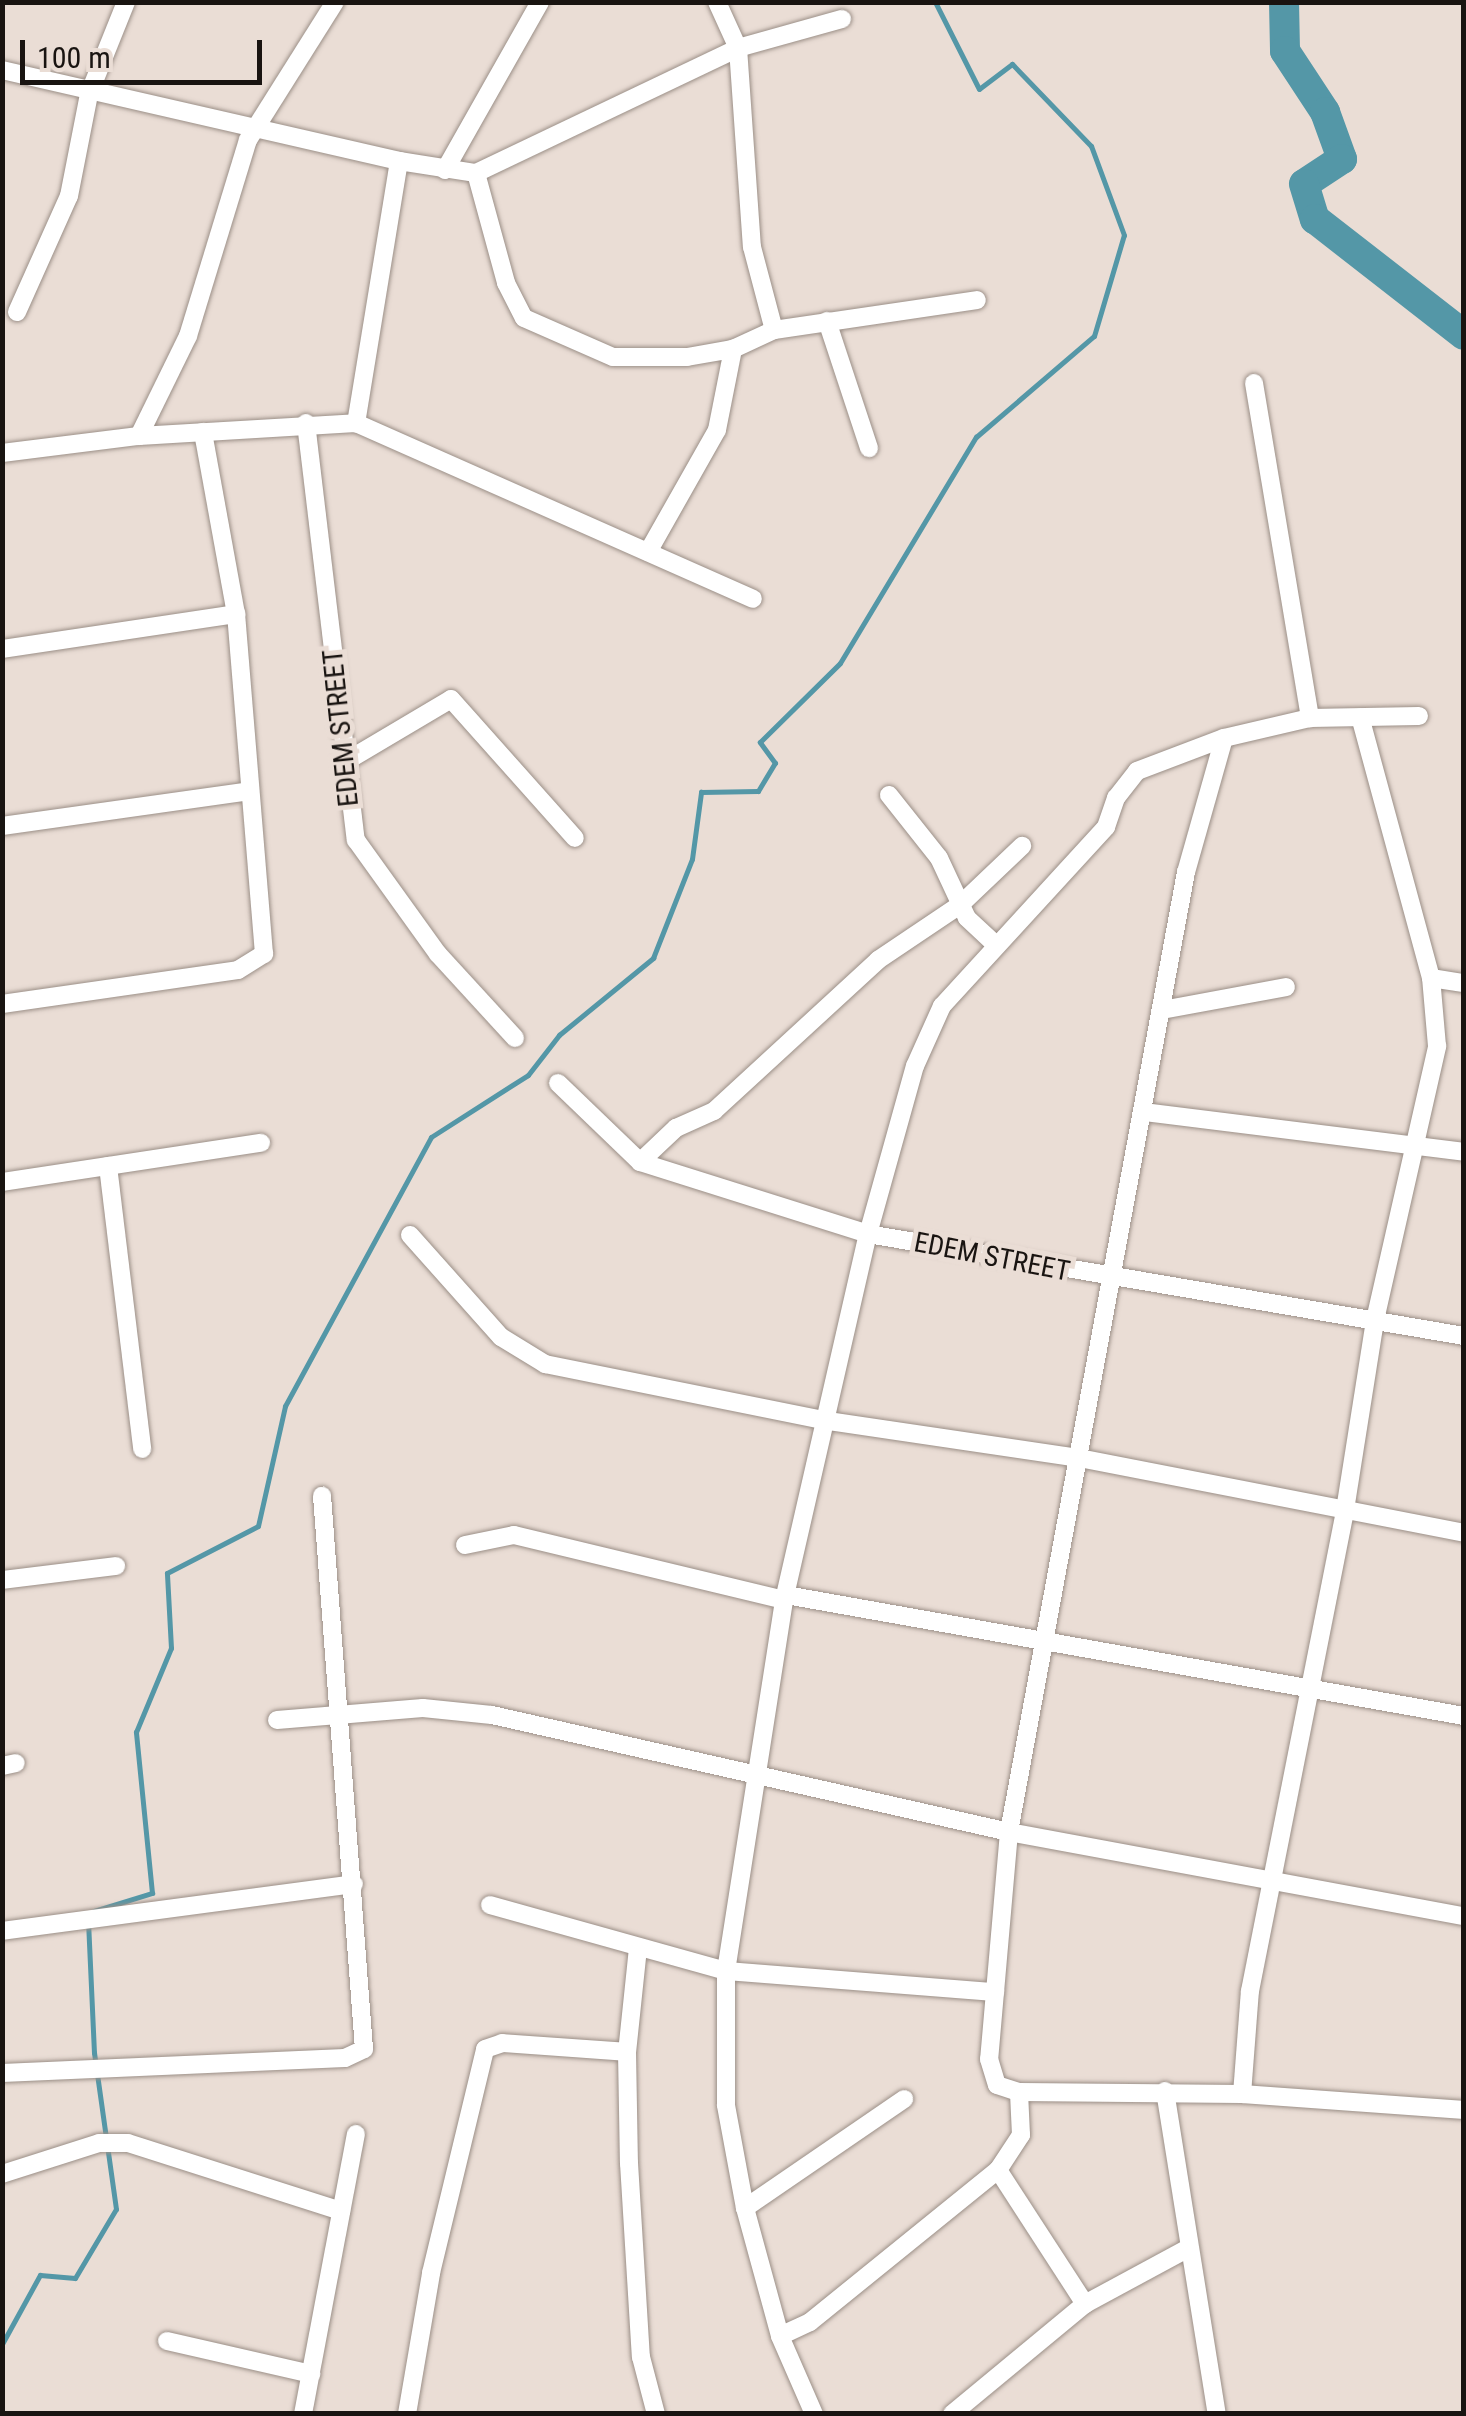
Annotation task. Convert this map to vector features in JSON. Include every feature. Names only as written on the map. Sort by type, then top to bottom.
[{"type":"street","points":[[16,312],[68,196],[89,94],[126,2]]},
{"type":"street","points":[[139,436],[188,336],[242,155],[334,2]]},
{"type":"street","points":[[445,170],[540,2]]},
{"type":"street","points":[[717,2],[738,48],[752,247],[774,330]]},
{"type":"street","points":[[2,70],[89,94],[259,125],[399,161],[476,173],[738,48],[842,19]]},
{"type":"street","points":[[356,423],[399,161]]},
{"type":"street","points":[[476,173],[506,283],[524,318],[613,357],[648,360],[732,349],[774,330],[977,300]]},
{"type":"street","points":[[827,321],[869,448]]},
{"type":"street","points":[[648,552],[717,430],[732,349]]},
{"type":"street","points":[[1254,384],[1310,718]]},
{"type":"street","name":"EDEM STREET","points":[[306,423],[356,840],[438,954],[516,1038]]},
{"type":"street","points":[[2,453],[139,436],[356,423],[752,600]]},
{"type":"street","points":[[2,1004],[238,970],[261,960],[236,614],[202,432]]},
{"type":"street","points":[[2,650],[236,614]]},
{"type":"street","points":[[345,762],[452,698],[575,838]]},
{"type":"street","points":[[814,2414],[780,2336],[746,2208],[726,2105],[726,1972],[753,1779],[785,1597],[868,1234],[915,1066],[942,1006],[995,944],[1106,828],[1116,798],[1137,771],[1224,738],[1310,718],[1419,716]]},
{"type":"street","points":[[1242,2094],[1250,1991],[1345,1510],[1374,1320],[1436,1046],[1431,978],[1360,717]]},
{"type":"street","points":[[1224,738],[1186,872],[1114,1280],[1009,1832],[992,2076],[997,2085],[1020,2092],[1242,2094],[1464,2110]]},
{"type":"street","points":[[2,826],[250,791]]},
{"type":"street","points":[[889,795],[958,887],[960,905],[995,944]]},
{"type":"street","points":[[640,1162],[658,1141],[727,1100],[878,960],[960,905],[1022,846]]},
{"type":"street","points":[[1431,978],[1464,983]]},
{"type":"street","points":[[1162,1010],[1286,987]]},
{"type":"street","name":"EDEM STREET","points":[[558,1083],[640,1162],[868,1234],[1114,1280],[1464,1336]]},
{"type":"street","points":[[1144,1112],[1464,1152]]},
{"type":"street","points":[[2,1182],[261,1143]]},
{"type":"street","points":[[108,1166],[142,1449]]},
{"type":"street","points":[[410,1236],[522,1354],[828,1422],[1080,1458],[1464,1533]]},
{"type":"street","points":[[2,2073],[357,2056],[367,2039],[322,1496]]},
{"type":"street","points":[[465,1545],[514,1535],[785,1597],[1464,1716]]},
{"type":"street","points":[[2,1580],[116,1566]]},
{"type":"street","points":[[276,1720],[423,1708],[492,1715],[753,1779],[1009,1832],[1464,1916]]},
{"type":"street","points":[[2,1931],[354,1884]]},
{"type":"street","points":[[490,1906],[726,1972],[995,1992]]},
{"type":"street","points":[[638,1948],[627,2052],[635,2292],[641,2357],[656,2414]]},
{"type":"street","points":[[407,2414],[431,2274],[485,2049],[502,2044],[627,2052]]},
{"type":"street","points":[[1164,2091],[1186,2250],[1216,2414]]},
{"type":"street","points":[[780,2336],[810,2322],[998,2170],[1021,2135],[1020,2092]]},
{"type":"street","points":[[746,2208],[904,2099]]},
{"type":"street","points":[[303,2414],[356,2134]]},
{"type":"street","points":[[2,2174],[99,2143],[128,2143],[341,2210]]},
{"type":"street","points":[[998,2170],[1085,2304]]},
{"type":"street","points":[[952,2414],[970,2408],[1085,2304],[1186,2250]]},
{"type":"street","points":[[167,2341],[310,2374]]},
{"type":"waterway","points":[[94,1911],[152,1893],[136,1732],[171,1648],[167,1573],[258,1526],[285,1406],[431,1137],[528,1075],[559,1035],[653,958],[692,859],[701,792],[758,791],[775,763],[760,742],[840,663],[976,437],[1094,336],[1124,235],[1091,146],[1012,64],[979,89],[935,2]]},
{"type":"waterway","points":[[1284,2],[1285,51],[1325,112],[1342,159],[1304,184],[1315,219],[1464,335]]},
{"type":"waterway","points":[[2,2344],[40,2275],[75,2278],[116,2209],[94,2053],[88,1922]]}]
